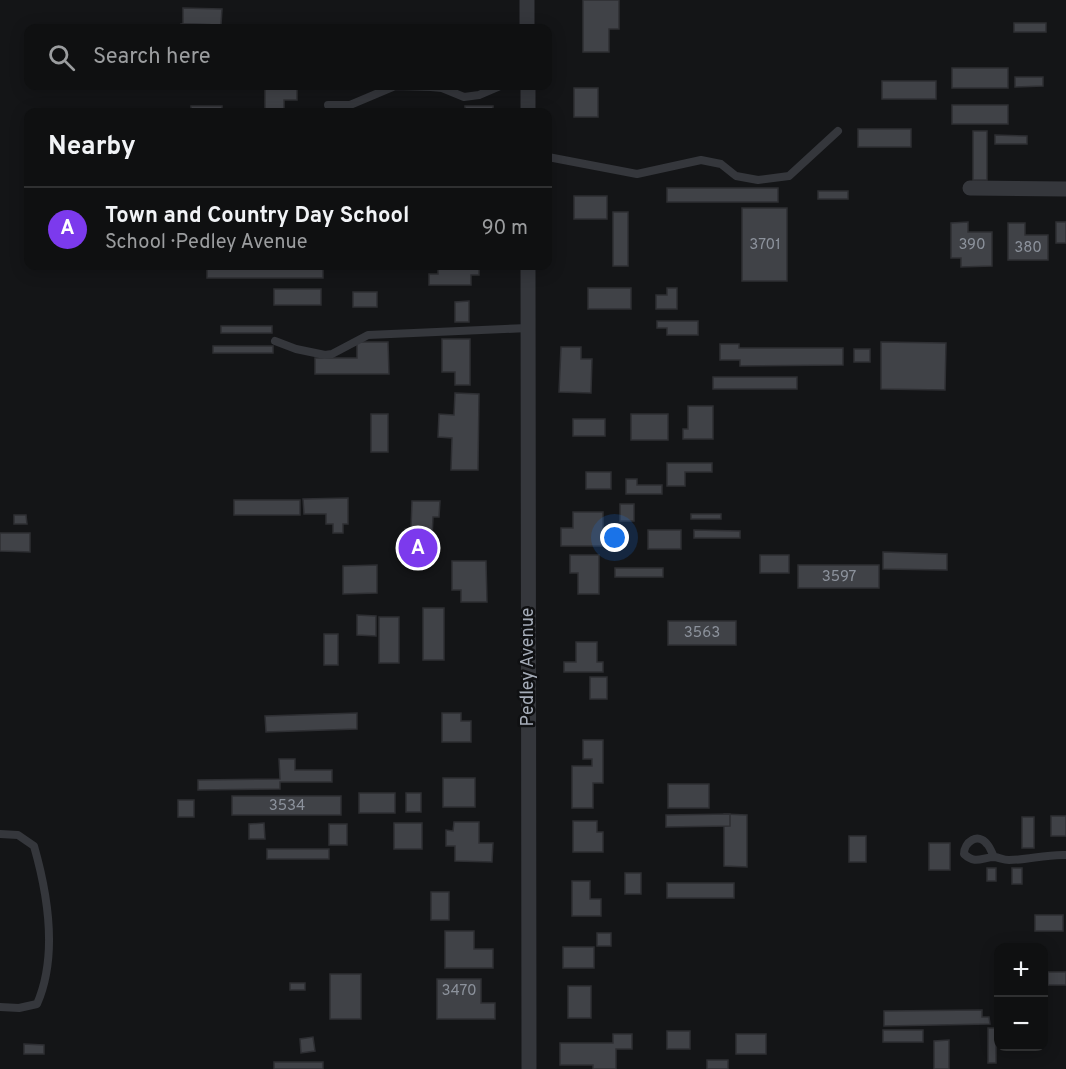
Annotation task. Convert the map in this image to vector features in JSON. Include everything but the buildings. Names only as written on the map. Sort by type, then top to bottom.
[{"type":"street","points":[[527,0],[527,24]]},
{"type":"street","points":[[528,90],[528,108]]},
{"type":"street","points":[[970,188],[1066,189]]},
{"type":"street","name":"Pedley Avenue","points":[[528,270],[529,1069]]},
{"type":"lane","points":[[328,105],[350,105],[386,90]]},
{"type":"lane","points":[[447,90],[464,97],[479,95],[491,90]]},
{"type":"lane","points":[[552,158],[637,174],[702,160],[722,164],[736,176],[758,180],[789,176],[838,130]]},
{"type":"lane","points":[[275,340],[296,349],[325,355],[332,354],[368,335],[528,328]]},
{"type":"lane","points":[[0,834],[18,835],[34,846],[42,876],[48,949],[44,987],[37,1004],[20,1008],[0,1007]]},
{"type":"lane","points":[[994,857],[1007,860],[1054,854],[1066,855]]},
{"type":"place","name":"Town and Country Day School","points":[[418,548]]}]
